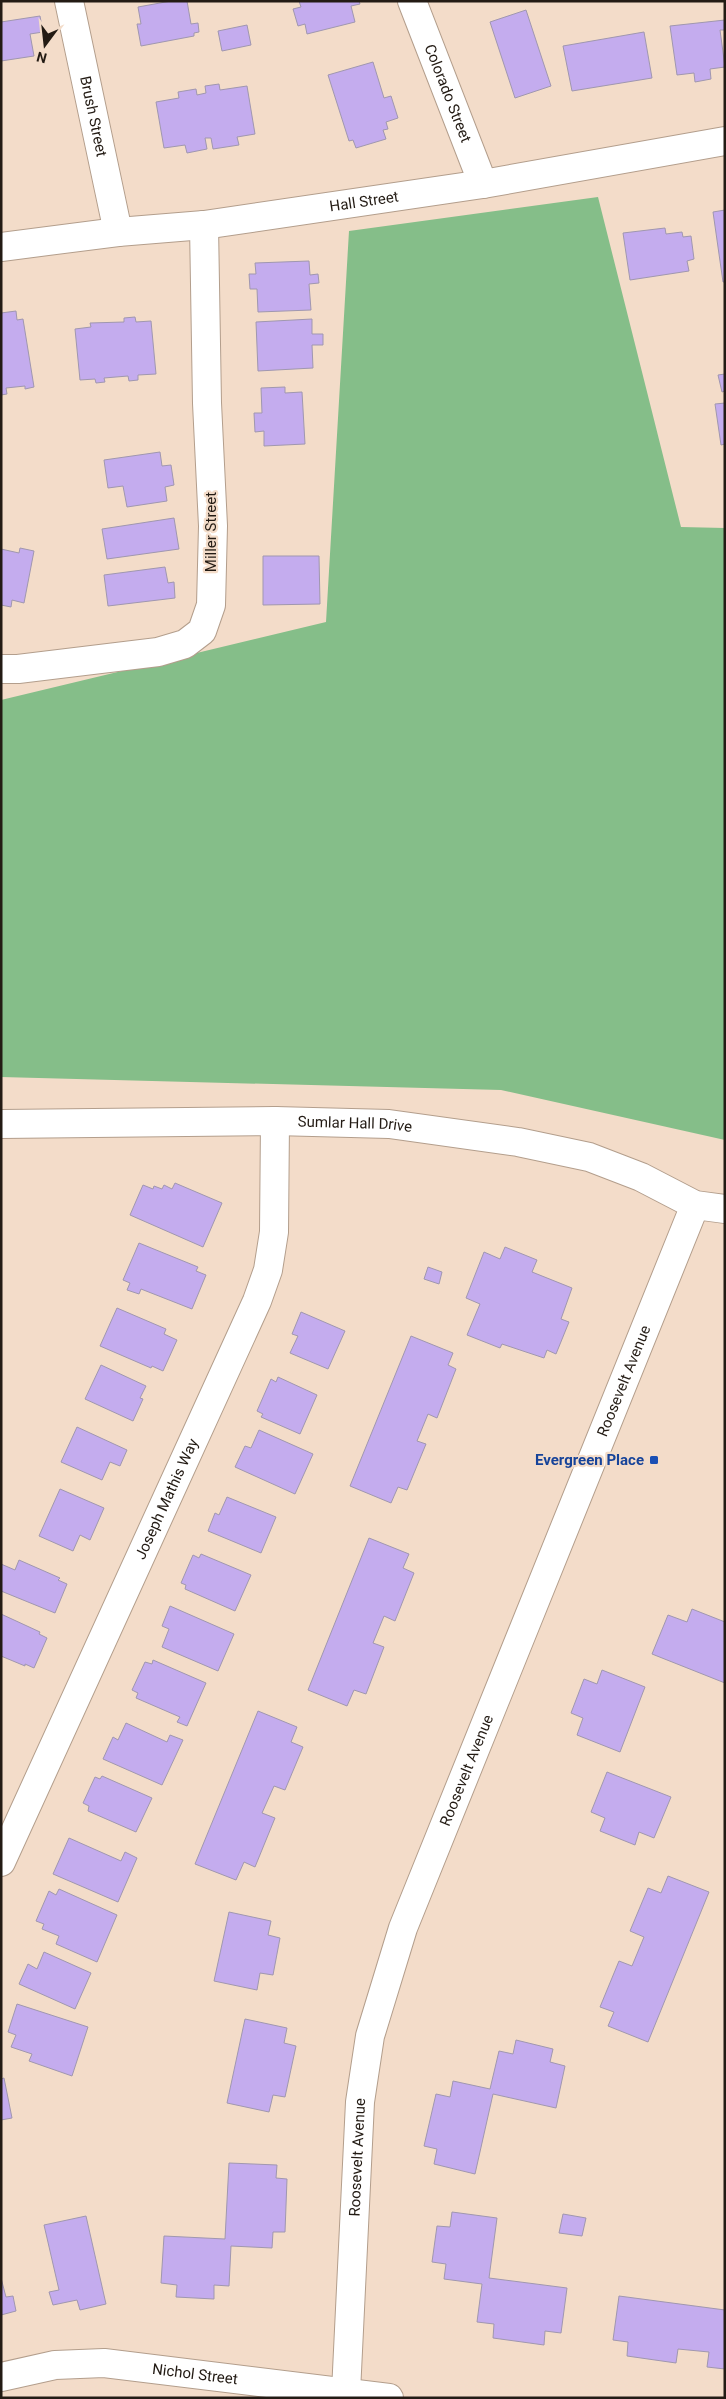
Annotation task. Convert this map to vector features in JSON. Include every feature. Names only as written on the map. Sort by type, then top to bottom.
[{"type":"street","name":"Brush Street","points":[[69,1],[118,232]]},
{"type":"street","name":"Colorado Street","points":[[412,1],[483,184]]},
{"type":"street","name":"Hall Street","points":[[1,247],[118,232],[204,225],[483,184],[725,141]]},
{"type":"street","name":"Miller Street","points":[[1,669],[18,669],[158,652],[185,644],[202,631],[211,605],[212,526],[207,403],[204,225]]},
{"type":"street","name":"Sumlar Hall Drive","points":[[1,1124],[275,1121],[389,1124],[518,1142],[589,1157],[641,1177],[695,1205]]},
{"type":"street","name":"Joseph Mathis Way","points":[[1,1862],[8,1830],[249,1319],[268,1270],[274,1232],[275,1121]]},
{"type":"street","points":[[695,1205],[725,1209]]},
{"type":"street","name":"Roosevelt Avenue","points":[[346,2392],[360,2102],[370,2036],[386,1980],[406,1920],[695,1205]]},
{"type":"street","name":"Nichol Street","points":[[1,2377],[55,2365],[104,2363],[389,2398]]},
{"type":"green space","points":[[598,197],[681,527],[725,528],[725,1140],[501,1090],[1,1077],[1,700],[326,622],[349,231]]},
{"type":"building","points":[[171,1],[187,1],[191,24],[198,23],[199,32],[194,33],[194,36],[141,46],[137,24],[141,24],[138,7]]},
{"type":"building","points":[[299,1],[359,1],[360,4],[351,6],[355,22],[307,34],[305,24],[298,26],[293,9],[301,7]]},
{"type":"building","points":[[526,10],[551,86],[515,98],[490,22]]},
{"type":"building","points":[[40,16],[43,32],[30,34],[34,56],[1,61],[1,22]]},
{"type":"building","points":[[725,20],[725,30],[720,30],[725,67],[710,69],[711,79],[695,82],[694,73],[677,75],[670,26]]},
{"type":"building","points":[[247,25],[251,45],[222,51],[218,31]]},
{"type":"building","points":[[644,32],[652,78],[572,91],[563,46]]},
{"type":"building","points":[[373,62],[384,98],[391,96],[398,118],[386,122],[388,129],[383,130],[386,139],[356,148],[353,140],[349,141],[328,75]]},
{"type":"building","points":[[219,84],[220,90],[247,86],[255,134],[237,137],[239,145],[213,149],[211,138],[205,138],[207,149],[187,153],[185,145],[164,148],[156,102],[179,98],[178,92],[196,89],[197,95],[206,93],[205,86]]},
{"type":"building","points":[[725,210],[725,282],[723,282],[713,212]]},
{"type":"building","points":[[665,228],[666,234],[682,232],[683,237],[691,236],[694,259],[687,261],[689,271],[630,280],[623,233]]},
{"type":"building","points":[[309,261],[310,275],[318,274],[319,283],[309,284],[311,310],[258,312],[257,289],[250,289],[249,274],[256,274],[255,263]]},
{"type":"building","points":[[16,311],[17,320],[23,319],[34,387],[25,389],[25,386],[6,388],[7,394],[1,395],[1,313]]},
{"type":"building","points":[[135,317],[136,322],[151,321],[156,374],[138,375],[138,380],[129,381],[128,376],[104,378],[105,382],[96,383],[95,379],[80,380],[75,329],[91,327],[90,323],[124,322],[124,318]]},
{"type":"building","points":[[312,319],[312,334],[323,334],[323,345],[312,345],[313,368],[258,371],[256,322]]},
{"type":"building","points":[[725,374],[725,391],[722,392],[718,375]]},
{"type":"building","points":[[285,387],[285,393],[302,392],[305,444],[264,446],[264,431],[255,432],[254,413],[262,413],[261,388]]},
{"type":"building","points":[[725,403],[725,444],[721,445],[715,404]]},
{"type":"building","points":[[160,452],[162,466],[171,465],[174,485],[165,487],[167,501],[127,507],[123,486],[108,488],[104,460]]},
{"type":"building","points":[[174,518],[179,549],[107,559],[102,529]]},
{"type":"building","points":[[20,548],[34,551],[24,603],[12,600],[11,607],[1,605],[1,549],[19,553]]},
{"type":"building","points":[[263,556],[319,556],[320,604],[263,605]]},
{"type":"building","points":[[165,567],[168,583],[174,582],[175,598],[108,606],[104,575]]},
{"type":"building","points":[[175,1183],[222,1203],[203,1247],[130,1215],[143,1185],[153,1189],[154,1186],[162,1189],[164,1185],[172,1189]]},
{"type":"building","points":[[139,1243],[198,1267],[196,1271],[206,1275],[192,1309],[141,1289],[139,1294],[127,1290],[130,1283],[123,1280]]},
{"type":"building","points":[[505,1247],[537,1260],[532,1272],[572,1288],[561,1319],[569,1322],[556,1354],[547,1350],[544,1358],[502,1344],[500,1348],[467,1335],[480,1304],[466,1298],[484,1252],[500,1259]]},
{"type":"building","points":[[428,1267],[442,1272],[439,1284],[424,1279]]},
{"type":"building","points":[[117,1308],[166,1329],[164,1334],[177,1340],[163,1371],[152,1366],[151,1368],[100,1346]]},
{"type":"building","points":[[301,1312],[345,1331],[328,1369],[290,1353],[298,1336],[292,1334]]},
{"type":"building","points":[[411,1336],[453,1353],[448,1365],[456,1369],[437,1418],[428,1414],[417,1441],[426,1444],[407,1490],[398,1487],[391,1503],[350,1486]]},
{"type":"building","points":[[101,1365],[146,1386],[140,1398],[143,1399],[133,1421],[85,1399]]},
{"type":"building","points":[[278,1377],[317,1395],[300,1434],[261,1417],[263,1414],[257,1411],[271,1379],[276,1382]]},
{"type":"building","points":[[77,1427],[127,1450],[120,1466],[110,1462],[102,1480],[61,1462]]},
{"type":"building","points":[[259,1430],[313,1454],[295,1494],[235,1467],[245,1446],[251,1448]]},
{"type":"building","points":[[60,1489],[104,1508],[90,1540],[80,1535],[73,1551],[39,1536]]},
{"type":"building","points":[[227,1497],[276,1517],[261,1553],[208,1531],[215,1513],[219,1515]]},
{"type":"building","points":[[369,1538],[409,1554],[403,1568],[414,1573],[395,1621],[384,1616],[373,1643],[384,1647],[366,1694],[354,1690],[347,1706],[308,1690]]},
{"type":"building","points":[[201,1554],[251,1575],[235,1611],[185,1589],[186,1585],[181,1583],[193,1555],[199,1558]]},
{"type":"building","points":[[19,1560],[60,1578],[58,1580],[67,1584],[55,1613],[1,1591],[1,1564],[15,1570]]},
{"type":"building","points":[[170,1606],[234,1634],[218,1671],[162,1647],[169,1629],[162,1626]]},
{"type":"building","points":[[692,1609],[725,1622],[725,1683],[652,1654],[668,1615],[687,1622]]},
{"type":"building","points":[[1,1614],[40,1632],[39,1634],[47,1638],[34,1668],[1,1656]]},
{"type":"building","points":[[153,1660],[206,1683],[187,1726],[177,1722],[180,1717],[136,1698],[138,1693],[132,1690],[145,1662],[152,1664]]},
{"type":"building","points":[[602,1670],[645,1687],[620,1752],[577,1735],[583,1718],[571,1713],[584,1679],[597,1684]]},
{"type":"building","points":[[258,1711],[297,1727],[291,1742],[303,1747],[285,1790],[274,1786],[262,1813],[275,1818],[255,1867],[244,1862],[236,1880],[195,1864]]},
{"type":"building","points":[[126,1723],[167,1742],[170,1735],[183,1740],[162,1785],[103,1759],[113,1737],[118,1740]]},
{"type":"building","points":[[607,1772],[671,1797],[654,1838],[639,1832],[635,1845],[600,1831],[605,1818],[591,1812]]},
{"type":"building","points":[[102,1776],[152,1798],[136,1832],[88,1811],[89,1806],[83,1803],[95,1777],[100,1779]]},
{"type":"building","points":[[69,1838],[121,1861],[125,1852],[137,1858],[118,1902],[53,1874]]},
{"type":"building","points":[[668,1876],[709,1892],[648,2042],[608,2026],[614,2012],[600,2007],[619,1961],[632,1966],[644,1937],[630,1931],[648,1888],[661,1893]]},
{"type":"building","points":[[59,1889],[117,1915],[97,1962],[56,1944],[59,1936],[42,1929],[44,1924],[36,1921],[49,1891],[56,1895]]},
{"type":"building","points":[[229,1912],[271,1921],[268,1935],[280,1938],[273,1975],[260,1973],[257,1990],[214,1981]]},
{"type":"building","points":[[44,1952],[91,1973],[75,2009],[19,1984],[28,1964],[37,1969]]},
{"type":"building","points":[[17,2004],[88,2027],[72,2076],[29,2061],[32,2054],[11,2047],[16,2035],[8,2032]]},
{"type":"building","points":[[245,2019],[287,2028],[284,2043],[296,2046],[285,2097],[273,2095],[269,2112],[227,2103]]},
{"type":"building","points":[[516,2040],[553,2049],[550,2062],[565,2066],[556,2108],[493,2094],[475,2174],[434,2164],[437,2149],[424,2146],[436,2094],[450,2097],[453,2081],[490,2089],[499,2051],[513,2054]]},
{"type":"building","points":[[4,2078],[12,2118],[1,2120],[1,2079]]},
{"type":"building","points":[[229,2163],[277,2165],[276,2178],[287,2179],[285,2232],[273,2232],[272,2248],[231,2246],[229,2286],[214,2285],[214,2299],[176,2297],[177,2285],[161,2283],[164,2236],[225,2239]]},
{"type":"building","points":[[452,2212],[497,2218],[489,2278],[567,2288],[561,2333],[545,2331],[544,2345],[493,2338],[494,2324],[477,2322],[482,2284],[444,2279],[446,2264],[432,2262],[437,2226],[450,2227]]},
{"type":"building","points":[[563,2214],[586,2218],[582,2236],[559,2233]]},
{"type":"building","points":[[86,2216],[106,2304],[80,2310],[77,2300],[53,2305],[49,2292],[59,2290],[44,2225]]},
{"type":"building","points":[[1,2278],[6,2297],[13,2296],[16,2311],[1,2315]]},
{"type":"building","points":[[619,2296],[725,2310],[725,2369],[707,2367],[709,2352],[678,2349],[676,2363],[627,2356],[628,2342],[613,2340]]},
{"type":"place","name":"Evergreen Place","points":[[654,1460]]}]
